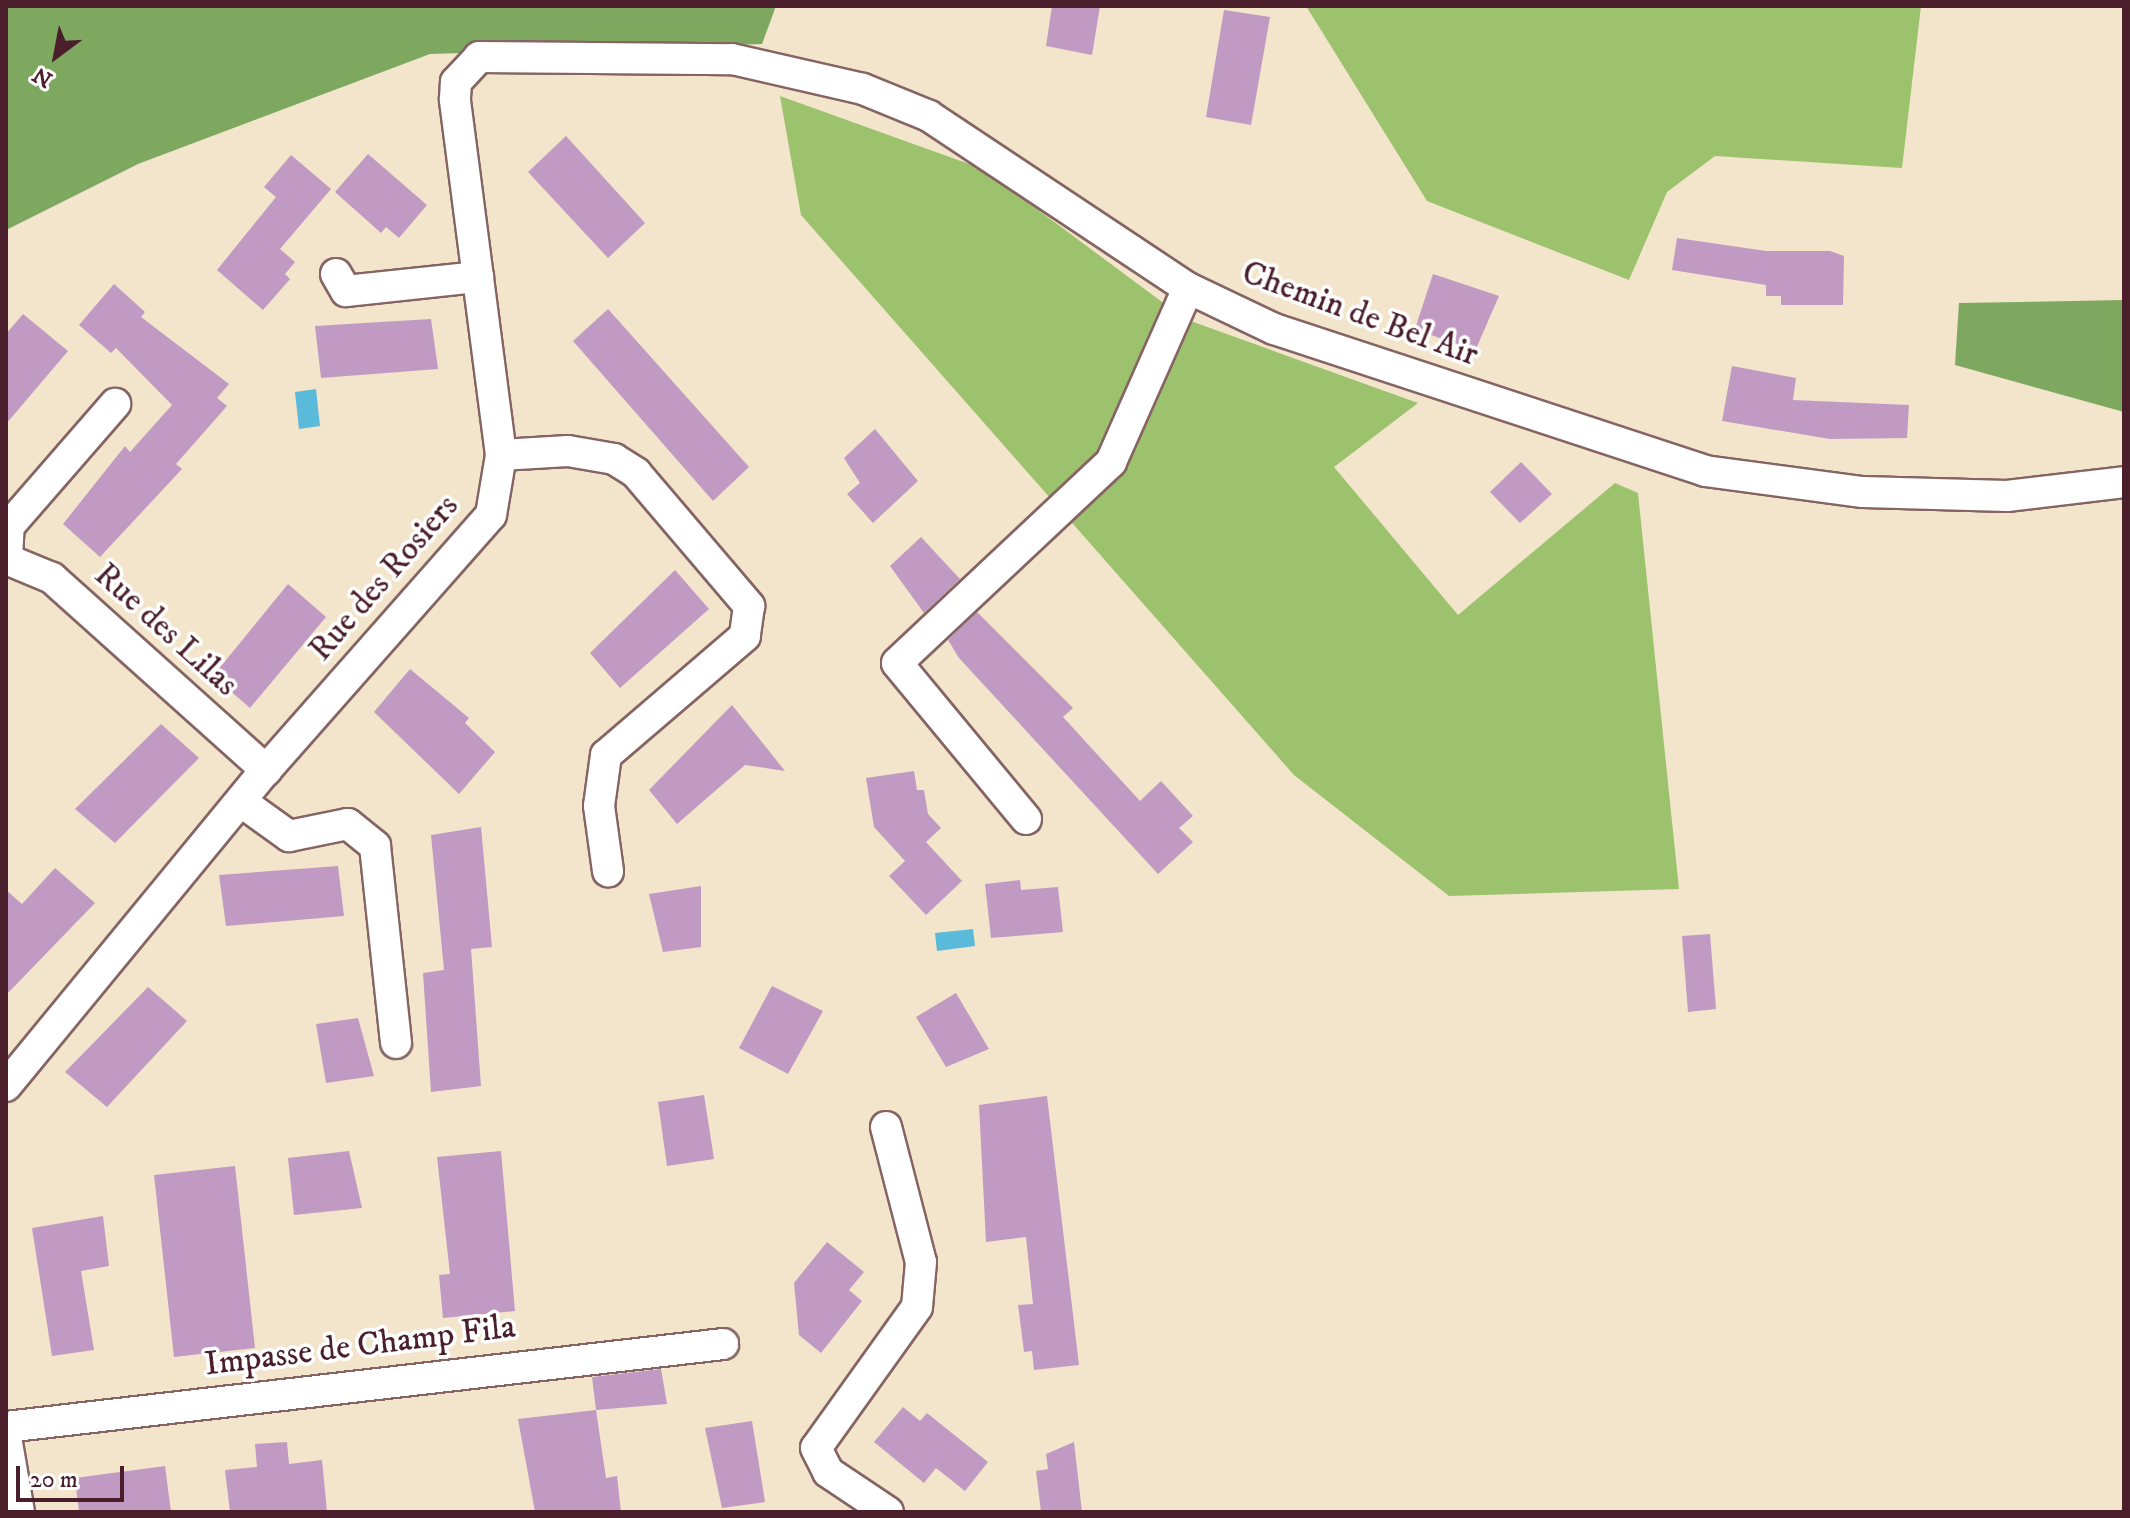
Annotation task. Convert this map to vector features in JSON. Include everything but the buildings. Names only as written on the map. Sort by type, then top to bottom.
[{"type":"street","name":"Chemin de Bel Air","points":[[455,99],[464,69],[479,57],[688,57],[793,70],[929,116],[1188,288],[1274,329],[1705,471],[1863,492],[1978,495],[2124,482]]},
{"type":"street","name":"Rue des Rosiers","points":[[6,1086],[243,803],[266,770],[491,515],[501,455],[455,99]]},
{"type":"street","points":[[336,274],[346,291],[478,277]]},
{"type":"street","points":[[1026,819],[897,663],[1116,455],[1188,288]]},
{"type":"street","name":"Rue des Lilas","points":[[115,404],[9,526],[6,559],[52,578],[266,770]]},
{"type":"street","points":[[501,455],[568,451],[614,459],[636,473],[749,606],[745,636],[606,755],[599,806],[608,871]]},
{"type":"street","points":[[243,803],[289,836],[348,824],[375,846],[396,1043]]},
{"type":"street","points":[[886,1127],[921,1262],[917,1307],[816,1448],[828,1472],[888,1512]]},
{"type":"street","name":"Impasse de Champ Fila","points":[[6,1427],[723,1344]]},
{"type":"street","points":[[6,1437],[19,1512]]},
{"type":"green space","points":[[6,6],[776,6],[762,44],[430,54],[138,164],[6,230]]},
{"type":"green space","points":[[1306,6],[1921,6],[1902,168],[1715,156],[1667,192],[1629,280],[1427,201]]},
{"type":"green space","points":[[780,96],[983,169],[1185,319],[1418,403],[1334,467],[1458,615],[1615,483],[1638,493],[1679,889],[1449,896],[1294,775],[801,215]]},
{"type":"green space","points":[[2124,300],[2124,412],[1955,365],[1959,303]]},
{"type":"water","points":[[316,389],[320,426],[299,429],[295,392]]},
{"type":"water","points":[[973,929],[975,946],[937,951],[935,933]]}]
